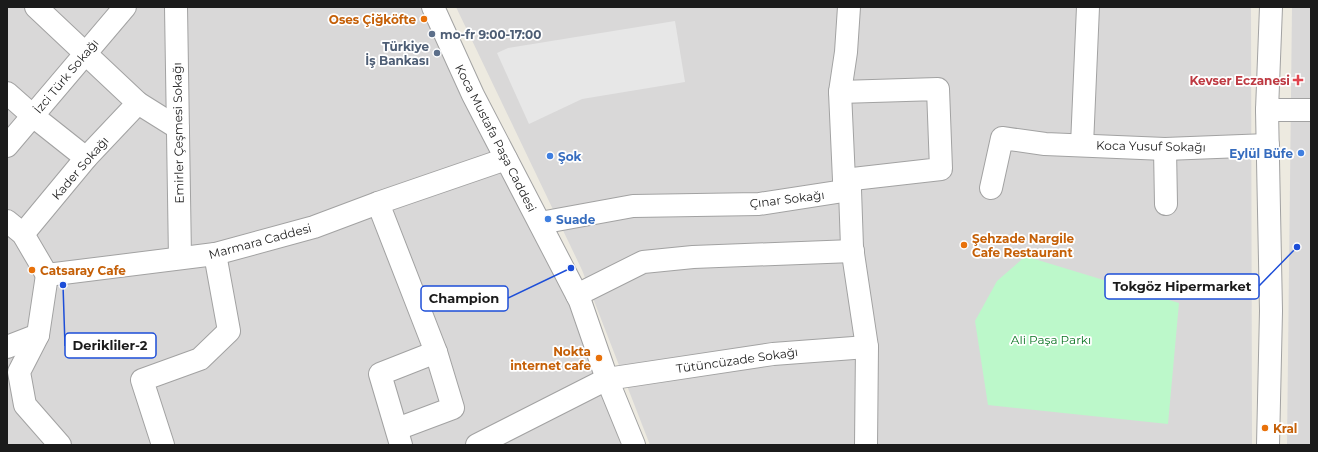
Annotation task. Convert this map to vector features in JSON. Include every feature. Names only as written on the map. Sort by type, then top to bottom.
[{"type":"street","points":[[36,7],[138,102],[178,128]]},
{"type":"street","name":"İzci Türk Sokağı","points":[[7,146],[125,7]]},
{"type":"street","name":"Emirler Çeşmesi Sokağı","points":[[176,7],[180,258]]},
{"type":"street","name":"Koca Mustafa Paşa Caddesi","points":[[433,7],[473,95],[577,295],[607,379],[634,445]]},
{"type":"street","points":[[849,7],[846,52],[840,92],[853,252],[866,347],[866,445]]},
{"type":"street","name":"Koca Yusuf Sokağı","points":[[1082,145],[1088,7]]},
{"type":"street","points":[[1268,445],[1271,311],[1267,110],[1271,7]]},
{"type":"street","name":"Çınar Sokağı","points":[[540,223],[633,206],[759,204],[847,185],[941,170],[938,89],[840,92]]},
{"type":"street","points":[[7,93],[33,116],[86,158]]},
{"type":"street","name":"Kader Sokağı","points":[[15,228],[86,158],[138,102]]},
{"type":"street","points":[[1267,110],[1311,110]]},
{"type":"street","name":"Koca Yusuf Sokağı","points":[[991,188],[1002,138],[1045,144],[1165,149],[1268,145]]},
{"type":"street","points":[[1165,149],[1166,204]]},
{"type":"street","name":"Marmara Caddesi","points":[[47,275],[215,254],[314,227],[378,203],[506,159]]},
{"type":"street","points":[[378,203],[436,352],[453,408],[399,437],[380,374],[436,352]]},
{"type":"street","points":[[15,228],[47,275],[38,335],[19,372],[25,405],[60,445]]},
{"type":"street","points":[[577,295],[643,262],[693,257],[853,252]]},
{"type":"street","points":[[163,445],[142,380],[200,359],[229,330],[215,254]]},
{"type":"street","points":[[7,347],[38,335]]},
{"type":"street","name":"Tütüncüzade Sokağı","points":[[477,445],[607,379],[772,354],[866,347]]},
{"type":"shaded area","points":[[7,7],[427,7],[503,177],[575,313],[621,445],[7,445]]},
{"type":"shaded area","points":[[456,7],[1251,7],[1252,445],[650,445],[582,270]]},
{"type":"shaded area","points":[[1292,7],[1311,7],[1311,445],[1287,445]]},
{"type":"shaded area","points":[[675,21],[685,82],[582,99],[529,124],[497,53],[508,48]]},
{"type":"green space","name":"Ali Paşa Parkı","points":[[1029,253],[1028,257],[1179,303],[1168,424],[988,405],[975,321],[997,281]]},
{"type":"place","name":"Oses Çiğköfte","points":[[424,19]]},
{"type":"place","name":"mo-fr 9:00-17:00","points":[[432,34]]},
{"type":"place","name":"Türkiye İş Bankası","points":[[437,53]]},
{"type":"place","name":"Kevser Eczanesi","points":[[1298,80]]},
{"type":"place","name":"Eylül Büfe","points":[[1301,153]]},
{"type":"place","name":"Şok","points":[[550,156]]},
{"type":"place","name":"Suade","points":[[548,219]]},
{"type":"place","name":"Şehzade Nargile Cafe Restaurant","points":[[964,245]]},
{"type":"place","name":"Tokgöz Hipermarket","points":[[1297,247]]},
{"type":"place","name":"Champion","points":[[571,268]]},
{"type":"place","name":"Catsaray Cafe","points":[[32,270]]},
{"type":"place","name":"Derikliler-2","points":[[63,285]]},
{"type":"place","name":"Nokta internet cafe","points":[[599,358]]},
{"type":"place","name":"Kral","points":[[1265,428]]}]
